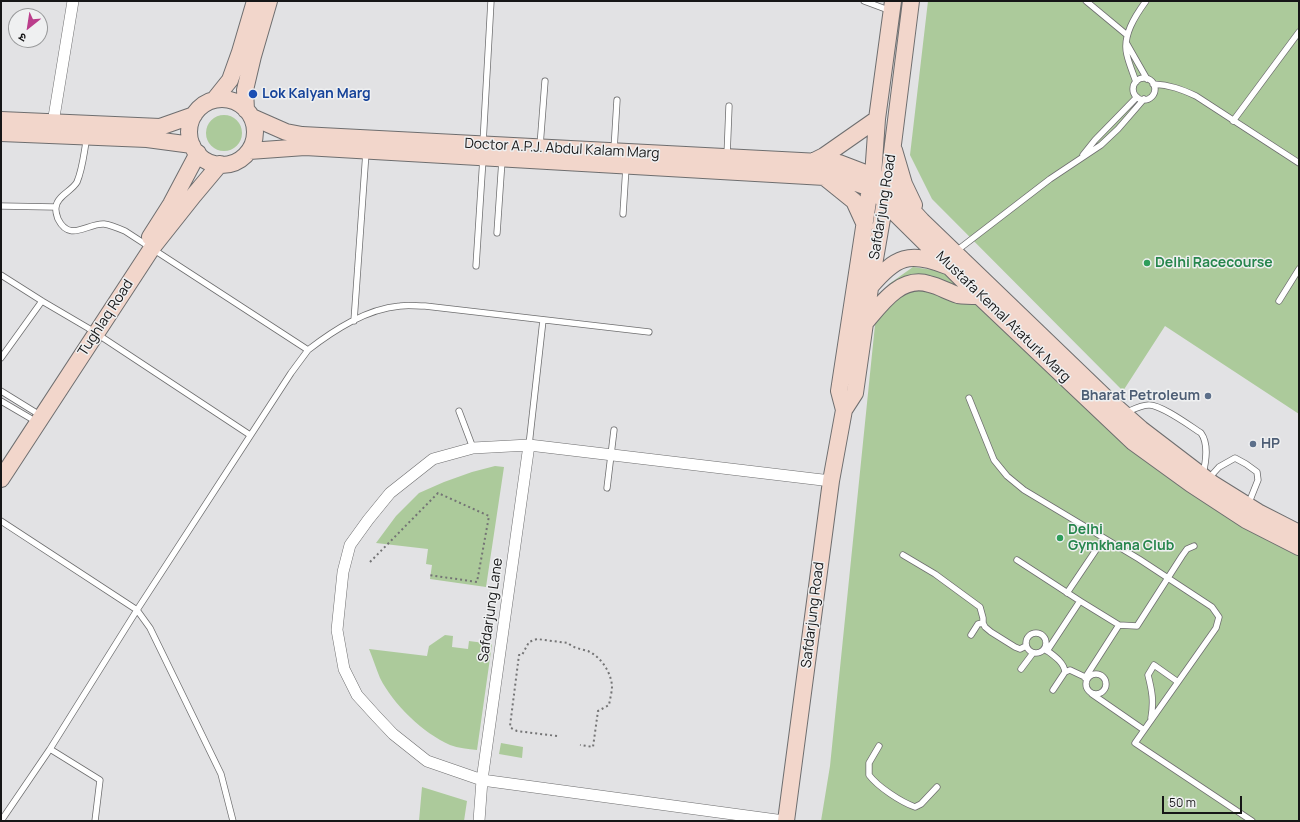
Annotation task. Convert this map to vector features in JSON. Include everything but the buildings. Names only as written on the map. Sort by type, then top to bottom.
[{"type":"main road","points":[[214,100],[230,80],[255,1]]},
{"type":"main road","points":[[1,120],[53,123],[147,132],[195,149],[208,161],[220,164],[239,160],[249,151],[255,132],[249,114],[245,90],[269,1]]},
{"type":"main road","name":"Safdarjung Road","points":[[785,821],[831,481],[844,410],[855,393],[870,288],[884,200],[888,184],[911,1]]},
{"type":"main road","name":"Safdarjung Road","points":[[844,410],[839,391],[871,182],[876,119],[892,6]]},
{"type":"main road","points":[[195,149],[190,130],[194,114],[206,103],[224,99],[234,101],[249,114]]},
{"type":"main road","points":[[1,133],[87,137],[147,132],[194,114]]},
{"type":"main road","name":"Doctor A.P.J. Abdul Kalam Marg","points":[[249,114],[286,132],[302,135],[483,151],[502,158],[626,165],[786,167],[812,162],[839,163],[871,182]]},
{"type":"main road","points":[[812,162],[849,139],[876,119]]},
{"type":"main road","points":[[893,144],[904,184],[922,221]]},
{"type":"main road","name":"Doctor A.P.J. Abdul Kalam Marg","points":[[249,151],[305,147],[367,150],[483,151],[540,148],[727,158],[786,167],[823,176],[871,182]]},
{"type":"main road","name":"Tughlaq Road","points":[[1,460],[92,331],[149,246],[195,149]]},
{"type":"main road","name":"Tughlaq Road","points":[[149,246],[220,164]]},
{"type":"main road","points":[[823,176],[854,200],[865,225]]},
{"type":"main road","name":"Mustafa Kemal Ataturk Marg","points":[[871,182],[888,184],[922,221],[954,252],[1123,414],[1141,429],[1205,478],[1248,506],[1299,533]]},
{"type":"main road","name":"Mustafa Kemal Ataturk Marg","points":[[871,182],[896,214],[954,269],[979,296],[1133,442],[1191,484],[1246,520],[1299,547]]},
{"type":"main road","points":[[870,288],[881,274],[892,266],[902,260],[915,257],[930,260],[954,269]]},
{"type":"main road","points":[[866,323],[887,297],[900,287],[914,282],[928,283],[958,295],[979,296]]},
{"type":"main road","name":"Tughlaq Road","points":[[1,479],[92,331]]},
{"type":"street","points":[[53,123],[73,1]]},
{"type":"street","points":[[785,821],[482,780],[427,761],[393,734],[357,695],[344,669],[337,630],[343,572],[350,545],[390,493],[433,459],[473,448],[529,445],[831,481]]},
{"type":"street","name":"Safdarjung Lane","points":[[479,821],[482,780],[529,445]]},
{"type":"lane","points":[[476,266],[491,1]]},
{"type":"lane","points":[[864,1],[892,6]]},
{"type":"lane","points":[[1086,1],[1127,35]]},
{"type":"lane","points":[[1136,82],[1126,54],[1127,35],[1134,20],[1146,1]]},
{"type":"lane","points":[[1234,121],[1299,32]]},
{"type":"lane","points":[[1127,44],[1147,79],[1154,84],[1166,84],[1180,88],[1196,96],[1299,163]]},
{"type":"lane","points":[[1144,99],[1137,97],[1133,89],[1136,82],[1143,78],[1147,79]]},
{"type":"lane","points":[[540,148],[545,81]]},
{"type":"lane","points":[[954,252],[1080,158],[1101,145],[1118,129],[1144,99],[1148,98],[1154,92],[1154,84]]},
{"type":"lane","points":[[1080,158],[1095,140],[1137,97]]},
{"type":"lane","points":[[614,152],[617,100]]},
{"type":"lane","points":[[727,158],[729,106]]},
{"type":"lane","points":[[87,137],[81,169],[77,180],[74,186],[58,201],[56,207],[56,214],[64,228],[70,230],[80,230],[104,224],[117,228],[149,246],[308,350]]},
{"type":"lane","points":[[354,321],[367,150]]},
{"type":"lane","points":[[497,233],[502,158]]},
{"type":"lane","points":[[623,214],[626,165]]},
{"type":"lane","points":[[1,206],[56,207]]},
{"type":"lane","points":[[1279,301],[1299,270]]},
{"type":"lane","points":[[1,275],[92,331],[250,435]]},
{"type":"lane","points":[[1,358],[42,301]]},
{"type":"lane","points":[[1,821],[50,749],[137,610],[250,435],[308,350],[327,336],[354,321],[374,312],[399,306],[418,306],[649,332]]},
{"type":"lane","name":"Safdarjung Lane","points":[[529,445],[543,320]]},
{"type":"lane","points":[[1,391],[32,415]]},
{"type":"lane","points":[[969,398],[994,460],[1007,476],[1024,490],[1104,538],[1212,607],[1219,617],[1216,628],[1135,743],[1252,821]]},
{"type":"lane","points":[[1,401],[32,415]]},
{"type":"lane","points":[[1123,414],[1150,405],[1162,408],[1201,433],[1205,439],[1206,445],[1205,478]]},
{"type":"lane","points":[[459,411],[473,448]]},
{"type":"lane","points":[[607,488],[614,430]]},
{"type":"lane","points":[[1205,478],[1219,467],[1235,458],[1246,464],[1257,472],[1258,480],[1248,506]]},
{"type":"lane","points":[[1,521],[137,610],[150,628],[221,774],[234,821]]},
{"type":"lane","points":[[1067,593],[1104,538]]},
{"type":"lane","points":[[1017,560],[1119,625],[1137,626],[1187,549],[1194,546]]},
{"type":"lane","points":[[903,555],[935,574],[980,607],[983,623],[991,632],[1015,647],[1020,649],[1026,646]]},
{"type":"lane","points":[[1021,668],[1033,653],[1046,649],[1080,601]]},
{"type":"lane","points":[[971,635],[978,624],[983,623]]},
{"type":"lane","points":[[1119,625],[1086,678],[1086,688],[1144,730]]},
{"type":"lane","points":[[1033,653],[1026,646],[1026,640],[1030,634],[1040,634],[1045,638],[1046,649],[1062,663],[1065,667],[1065,672]]},
{"type":"lane","points":[[1151,720],[1154,704],[1148,674],[1154,665],[1178,682]]},
{"type":"lane","points":[[1053,690],[1065,672],[1070,670],[1086,678]]},
{"type":"lane","points":[[1086,678],[1091,674],[1098,674],[1104,677],[1106,681],[1104,691],[1097,694],[1091,693]]},
{"type":"lane","points":[[879,746],[869,763],[869,775],[880,786],[909,805],[915,807],[921,804],[937,787]]},
{"type":"lane","points":[[50,749],[100,780],[95,821]]},
{"type":"lane","points":[[1,821],[8,821]]},
{"type":"path","points":[[370,562],[438,493],[489,516],[477,582],[430,575]]},
{"type":"path","points":[[558,736],[517,731],[510,726],[519,655],[522,655],[529,642],[537,639],[568,643],[571,646],[589,652],[601,661],[609,676],[612,688],[608,705],[598,711],[594,747],[580,745]]},
{"type":"green space","name":"Delhi Racecourse","points":[[928,1],[1299,1],[1299,414],[1165,326],[1123,391],[932,199],[910,155]]},
{"type":"green space","points":[[228,115],[237,120],[241,126],[241,140],[237,146],[228,151],[220,151],[211,146],[207,140],[206,129],[211,120],[217,116]]},
{"type":"green space","name":"Delhi Gymkhana Club","points":[[913,267],[946,272],[1121,442],[1235,522],[1299,554],[1299,821],[821,821],[830,766],[876,315],[889,284]]},
{"type":"green space","points":[[495,466],[504,467],[486,587],[430,579],[432,565],[426,564],[428,549],[376,543],[396,516],[419,493],[472,472]]},
{"type":"green space","points":[[445,635],[453,636],[452,647],[468,649],[469,641],[492,644],[477,750],[450,745],[430,733],[410,717],[386,688],[380,678],[369,649],[427,656],[429,646]]},
{"type":"green space","points":[[501,743],[523,747],[522,758],[499,754]]},
{"type":"green space","points":[[422,787],[467,801],[464,821],[419,821]]},
{"type":"place","name":"Lok Kalyan Marg","points":[[253,94]]},
{"type":"place","name":"Delhi Racecourse","points":[[1147,263]]},
{"type":"place","name":"Bharat Petroleum","points":[[1208,396]]},
{"type":"place","name":"HP","points":[[1253,444]]},
{"type":"place","name":"Delhi Gymkhana Club","points":[[1060,538]]}]
